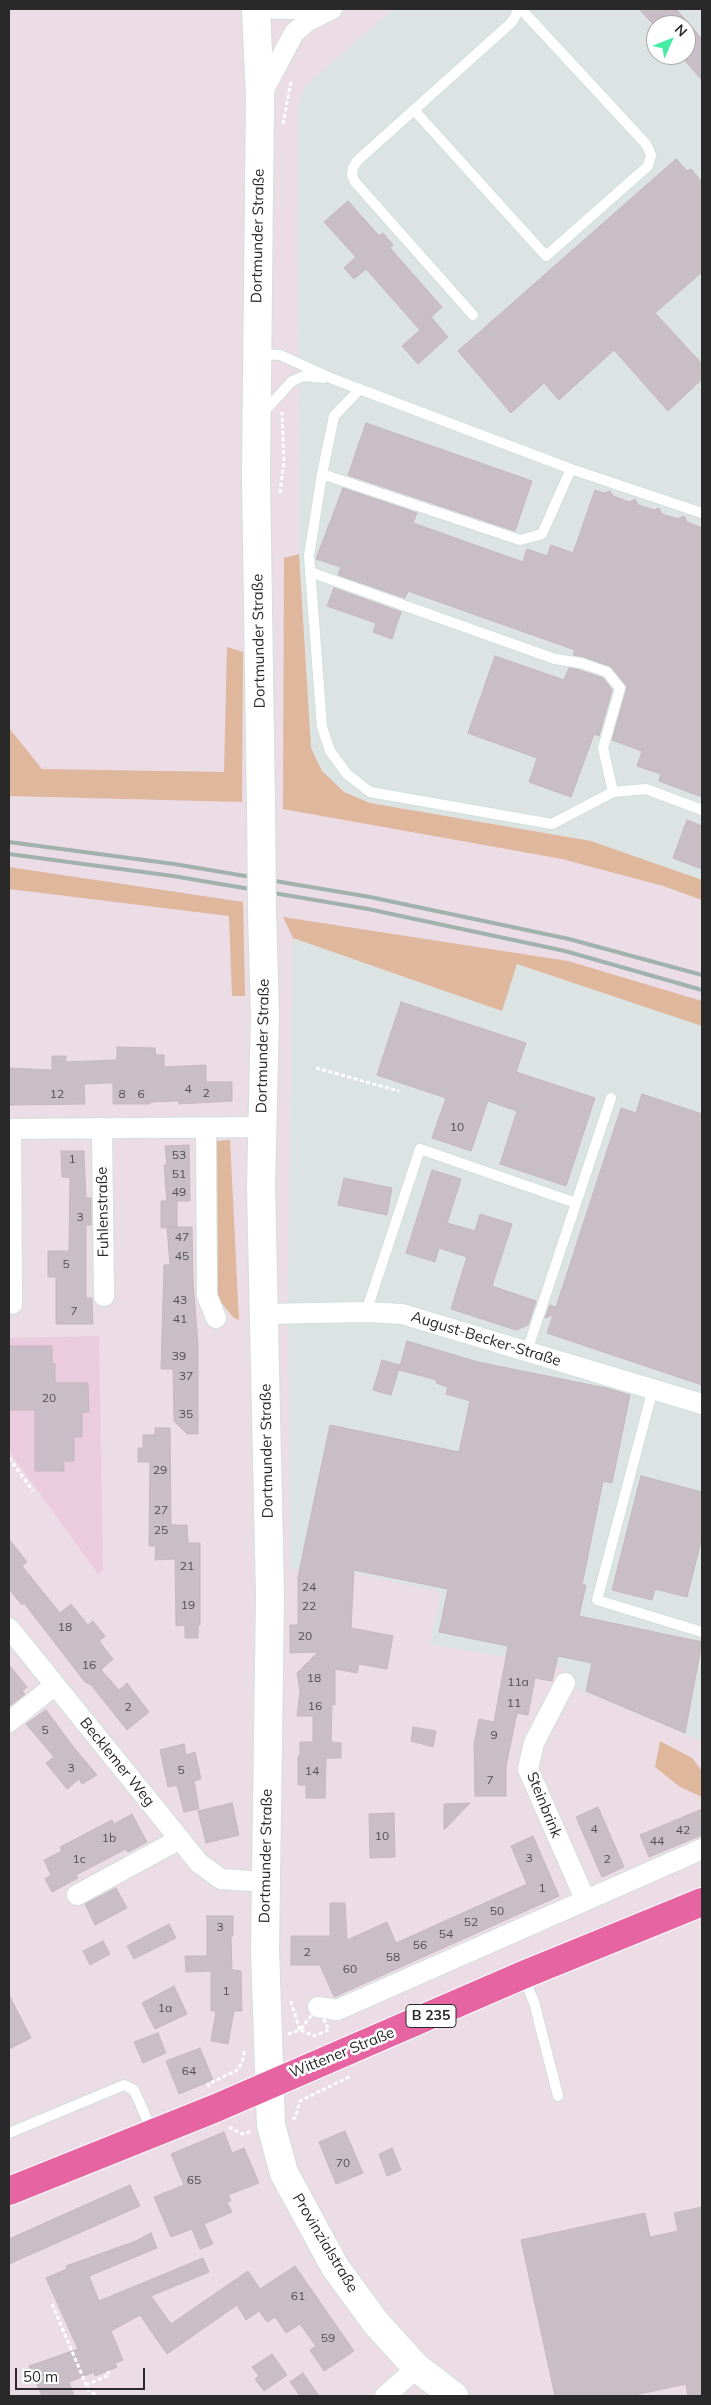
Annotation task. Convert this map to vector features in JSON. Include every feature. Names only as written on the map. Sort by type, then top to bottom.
[{"type":"main road","name":"Dortmunder Straße","points":[[256,9],[260,98],[257,422],[262,913],[265,1016],[262,1127],[270,1596],[266,1882],[267,2041],[271,2082]]},
{"type":"main road","name":"Wittener Straße","points":[[9,2190],[153,2133],[523,1975],[702,1902]]},
{"type":"main road","name":"Provinzialstraße","points":[[271,2082],[271,2125],[284,2173],[335,2267],[376,2323],[418,2368],[454,2396]]},
{"type":"street","points":[[275,9],[332,9]]},
{"type":"street","points":[[260,98],[271,72],[294,33],[308,21],[332,9]]},
{"type":"street","points":[[12,1304],[10,1129],[262,1127]]},
{"type":"street","name":"Fuhlenstraße","points":[[102,1128],[104,1296]]},
{"type":"street","points":[[206,1128],[208,1296],[216,1318]]},
{"type":"street","name":"August-Becker-Straße","points":[[264,1314],[366,1312],[402,1314],[702,1404]]},
{"type":"street","name":"Becklemer Weg","points":[[12,1638],[55,1685],[199,1863],[221,1879],[266,1882]]},
{"type":"street","name":"Steinbrink","points":[[565,1683],[534,1743],[528,1769],[585,1899]]},
{"type":"street","points":[[9,1722],[55,1685]]},
{"type":"street","points":[[77,1895],[180,1840]]},
{"type":"street","points":[[318,2007],[337,2010],[702,1848]]},
{"type":"street","points":[[385,2396],[418,2368]]},
{"type":"lane","points":[[473,315],[355,182],[352,175],[357,161],[512,22],[517,9]]},
{"type":"lane","points":[[414,110],[546,256],[648,166],[651,155],[646,144],[521,9]]},
{"type":"lane","points":[[257,354],[280,355],[333,379],[571,468],[702,513]]},
{"type":"lane","points":[[257,422],[266,409],[292,381],[304,376],[333,379]]},
{"type":"lane","points":[[360,389],[334,416],[322,474],[309,556],[322,727],[330,751],[347,774],[370,792],[552,824],[613,792],[646,789],[702,810]]},
{"type":"lane","points":[[322,474],[520,540],[542,534],[571,468]]},
{"type":"lane","points":[[310,572],[555,659],[581,663],[608,672],[620,688],[604,748],[613,792]]},
{"type":"lane","points":[[527,1351],[611,1098]]},
{"type":"lane","points":[[366,1312],[420,1149],[576,1203]]},
{"type":"lane","points":[[653,1389],[597,1600],[702,1632]]},
{"type":"lane","points":[[523,1975],[534,2002],[558,2096]]},
{"type":"lane","points":[[9,2133],[124,2085],[134,2090],[153,2133]]},
{"type":"path","points":[[316,1068],[399,1091]]},
{"type":"path","points":[[9,1458],[33,1491]]},
{"type":"path","points":[[52,2304],[86,2385],[97,2396]]},
{"type":"path","points":[[86,2385],[109,2375],[108,2371]]},
{"type":"shaded area","points":[[393,9],[697,9],[702,15],[702,880],[591,841],[370,803],[345,792],[322,771],[311,748],[299,554],[297,109],[304,87]]},
{"type":"shaded area","points":[[299,554],[311,748],[322,771],[344,792],[370,803],[591,841],[702,880],[702,900],[663,886],[562,859],[283,809],[284,558]]},
{"type":"shaded area","points":[[227,647],[243,652],[242,802],[9,796],[9,728],[42,769],[224,772]]},
{"type":"shaded area","points":[[9,867],[243,902],[245,996],[232,996],[229,916],[9,889]]},
{"type":"shaded area","points":[[283,917],[568,961],[702,1001],[702,1026],[517,964],[502,1011],[293,938]]},
{"type":"shaded area","points":[[293,938],[502,1011],[516,964],[702,1026],[702,1744],[701,1741],[578,1689],[561,1667],[430,1644],[441,1592],[329,1568],[290,1569],[288,1270]]},
{"type":"shaded area","points":[[230,1140],[239,1320],[234,1318],[218,1299],[216,1141]]},
{"type":"shaded area","points":[[99,1336],[103,1570],[98,1574],[9,1451],[9,1338]]},
{"type":"shaded area","points":[[660,1741],[692,1758],[702,1771],[702,1797],[680,1787],[655,1767]]},
{"type":"building","points":[[639,9],[676,9],[681,15],[646,15]]},
{"type":"building","points":[[696,32],[702,39],[702,80],[689,65],[696,65]]},
{"type":"building","points":[[676,159],[687,171],[691,169],[702,182],[702,272],[655,313],[702,364],[702,379],[668,411],[614,350],[559,400],[544,383],[511,413],[458,351]]},
{"type":"building","points":[[348,201],[379,236],[383,233],[393,245],[390,248],[442,307],[431,317],[448,337],[418,364],[402,346],[420,330],[366,269],[354,279],[344,268],[356,257],[324,222]]},
{"type":"building","points":[[366,423],[532,481],[515,531],[348,475]]},
{"type":"building","points":[[343,488],[417,513],[413,523],[523,562],[527,549],[547,556],[551,545],[573,553],[595,490],[604,493],[610,491],[613,496],[629,502],[635,499],[638,505],[654,510],[659,508],[662,514],[678,519],[684,516],[687,522],[702,528],[702,797],[659,781],[661,774],[637,766],[642,751],[612,740],[627,687],[610,666],[573,655],[575,650],[408,591],[405,598],[338,575],[341,567],[316,559]]},
{"type":"building","points":[[334,588],[401,612],[392,639],[373,632],[376,623],[327,606]]},
{"type":"building","points":[[495,656],[564,680],[569,668],[579,670],[603,678],[612,690],[599,736],[594,734],[571,797],[529,782],[537,758],[468,733]]},
{"type":"building","points":[[687,820],[702,826],[702,869],[673,858]]},
{"type":"building","points":[[401,1002],[526,1043],[516,1072],[595,1098],[566,1186],[500,1164],[517,1111],[488,1101],[471,1151],[432,1138],[446,1098],[377,1075]]},
{"type":"building","points":[[117,1047],[155,1048],[156,1055],[164,1055],[164,1067],[206,1065],[206,1082],[232,1082],[232,1101],[179,1104],[179,1101],[150,1102],[150,1104],[113,1104],[113,1083],[107,1083],[84,1084],[85,1104],[9,1105],[9,1068],[52,1070],[52,1056],[66,1056],[66,1062],[117,1060]]},
{"type":"building","points":[[642,1094],[702,1114],[702,1385],[547,1333],[553,1315],[545,1318],[550,1305],[556,1307],[621,1108],[636,1113]]},
{"type":"building","points":[[189,1145],[190,1201],[177,1201],[177,1227],[161,1228],[161,1201],[167,1201],[164,1165],[167,1165],[165,1146]]},
{"type":"building","points":[[61,1151],[84,1151],[86,1198],[91,1198],[91,1225],[86,1225],[86,1298],[92,1298],[93,1324],[56,1324],[56,1277],[48,1277],[48,1251],[69,1251],[70,1178],[62,1177]]},
{"type":"building","points":[[432,1170],[461,1179],[447,1223],[475,1231],[480,1214],[512,1224],[492,1286],[536,1301],[528,1325],[516,1330],[451,1309],[467,1257],[439,1248],[435,1262],[406,1253]]},
{"type":"building","points":[[344,1178],[392,1188],[387,1215],[338,1205]]},
{"type":"building","points":[[192,1227],[193,1282],[198,1344],[198,1434],[187,1434],[174,1421],[173,1369],[161,1369],[164,1265],[170,1265],[167,1228]]},
{"type":"building","points":[[407,1341],[478,1362],[606,1388],[630,1395],[612,1483],[603,1481],[582,1585],[586,1585],[579,1616],[702,1642],[685,1733],[586,1691],[592,1663],[558,1656],[552,1681],[535,1678],[528,1715],[517,1713],[506,1766],[506,1796],[475,1796],[474,1744],[479,1719],[494,1722],[508,1646],[439,1632],[448,1589],[354,1570],[351,1628],[393,1636],[387,1669],[359,1664],[357,1673],[335,1669],[335,1705],[332,1704],[331,1742],[341,1743],[341,1758],[326,1758],[325,1798],[306,1798],[306,1785],[298,1785],[298,1756],[300,1756],[300,1742],[313,1742],[313,1716],[297,1716],[300,1691],[297,1673],[318,1652],[290,1653],[290,1625],[298,1625],[298,1577],[330,1425],[459,1452],[470,1401],[446,1394],[448,1387],[436,1383],[437,1380],[399,1370]]},
{"type":"building","points":[[9,1346],[52,1346],[52,1363],[55,1364],[55,1383],[88,1383],[89,1412],[82,1412],[82,1437],[74,1437],[74,1461],[64,1461],[64,1471],[35,1471],[35,1410],[9,1410]]},
{"type":"building","points":[[382,1360],[400,1365],[391,1395],[373,1390]]},
{"type":"building","points":[[155,1428],[170,1428],[171,1525],[187,1525],[188,1543],[200,1543],[200,1625],[198,1625],[198,1638],[185,1638],[185,1625],[176,1626],[175,1559],[155,1560],[156,1546],[149,1546],[150,1462],[138,1462],[138,1448],[143,1448],[143,1435],[155,1435]]},
{"type":"building","points":[[641,1476],[702,1492],[702,1537],[687,1597],[655,1589],[652,1600],[612,1590]]},
{"type":"building","points":[[9,1539],[27,1562],[22,1566],[60,1613],[71,1604],[88,1625],[93,1621],[105,1636],[99,1641],[113,1659],[101,1670],[119,1690],[127,1683],[149,1712],[127,1730],[91,1685],[85,1682],[24,1603],[22,1605],[9,1589]]},
{"type":"building","points":[[9,1665],[27,1687],[22,1691],[25,1694],[11,1705],[9,1703]]},
{"type":"building","points":[[46,1710],[97,1775],[82,1784],[79,1779],[67,1789],[46,1763],[54,1757],[26,1724]]},
{"type":"building","points":[[413,1727],[436,1731],[433,1747],[411,1741]]},
{"type":"building","points":[[184,1744],[186,1755],[195,1752],[201,1779],[194,1781],[199,1809],[184,1812],[177,1785],[168,1787],[160,1750]]},
{"type":"building","points":[[232,1803],[239,1835],[206,1843],[198,1811]]},
{"type":"building","points":[[470,1803],[444,1830],[444,1804]]},
{"type":"building","points":[[598,1807],[624,1867],[602,1877],[576,1817]]},
{"type":"building","points":[[702,1809],[702,1835],[649,1857],[640,1835]]},
{"type":"building","points":[[394,1813],[395,1857],[370,1858],[369,1814]]},
{"type":"building","points":[[132,1814],[147,1842],[128,1852],[126,1849],[76,1875],[78,1878],[52,1892],[45,1879],[51,1875],[44,1860],[62,1851],[60,1847],[112,1820],[114,1824]]},
{"type":"building","points":[[533,1836],[559,1896],[334,1997],[320,1965],[291,1965],[291,1936],[330,1936],[330,1903],[345,1903],[347,1940],[387,1922],[396,1943],[527,1884],[511,1846]]},
{"type":"building","points":[[116,1888],[127,1908],[95,1925],[85,1904]]},
{"type":"building","points":[[207,1916],[233,1916],[233,1936],[231,1936],[232,1970],[241,1971],[242,2011],[234,2011],[228,2044],[211,2041],[216,2011],[211,2011],[211,1971],[186,1972],[185,1956],[207,1956]]},
{"type":"building","points":[[169,1924],[176,1938],[134,1959],[127,1946]]},
{"type":"building","points":[[103,1941],[110,1954],[90,1965],[83,1951]]},
{"type":"building","points":[[174,1986],[187,2014],[155,2029],[142,2003]]},
{"type":"building","points":[[9,1995],[31,2038],[9,2049]]},
{"type":"building","points":[[158,2033],[166,2053],[143,2063],[134,2042]]},
{"type":"building","points":[[200,2048],[213,2080],[179,2094],[166,2061]]},
{"type":"building","points":[[345,2131],[363,2173],[336,2184],[319,2142]]},
{"type":"building","points":[[224,2132],[232,2153],[244,2148],[259,2183],[228,2195],[231,2201],[227,2202],[232,2212],[204,2224],[213,2244],[200,2249],[192,2229],[171,2237],[154,2197],[184,2185],[171,2154]]},
{"type":"building","points":[[392,2148],[401,2170],[387,2176],[379,2154]]},
{"type":"building","points":[[130,2185],[140,2206],[9,2264],[9,2239]]},
{"type":"building","points":[[702,2207],[702,2396],[688,2396],[686,2384],[630,2396],[555,2396],[521,2240],[645,2213],[650,2237],[678,2231],[674,2213]]},
{"type":"building","points":[[151,2233],[157,2248],[89,2276],[99,2301],[203,2258],[209,2272],[151,2296],[171,2324],[248,2271],[260,2289],[295,2266],[354,2351],[324,2371],[310,2350],[316,2346],[300,2324],[286,2333],[275,2317],[267,2322],[259,2311],[246,2320],[237,2305],[167,2354],[140,2315],[111,2331],[123,2360],[115,2363],[117,2367],[95,2376],[94,2372],[69,2382],[74,2396],[42,2396],[29,2366],[78,2349],[46,2278],[67,2269],[66,2266],[136,2241]]},
{"type":"building","points":[[272,2354],[287,2375],[264,2391],[255,2379],[259,2376],[252,2367]]},
{"type":"building","points":[[303,2373],[319,2396],[300,2396],[290,2382]]},
{"type":"railway","points":[[9,842],[174,864],[370,897],[569,939],[702,975]]},
{"type":"railway","points":[[9,854],[173,876],[368,909],[565,951],[702,990]]}]
